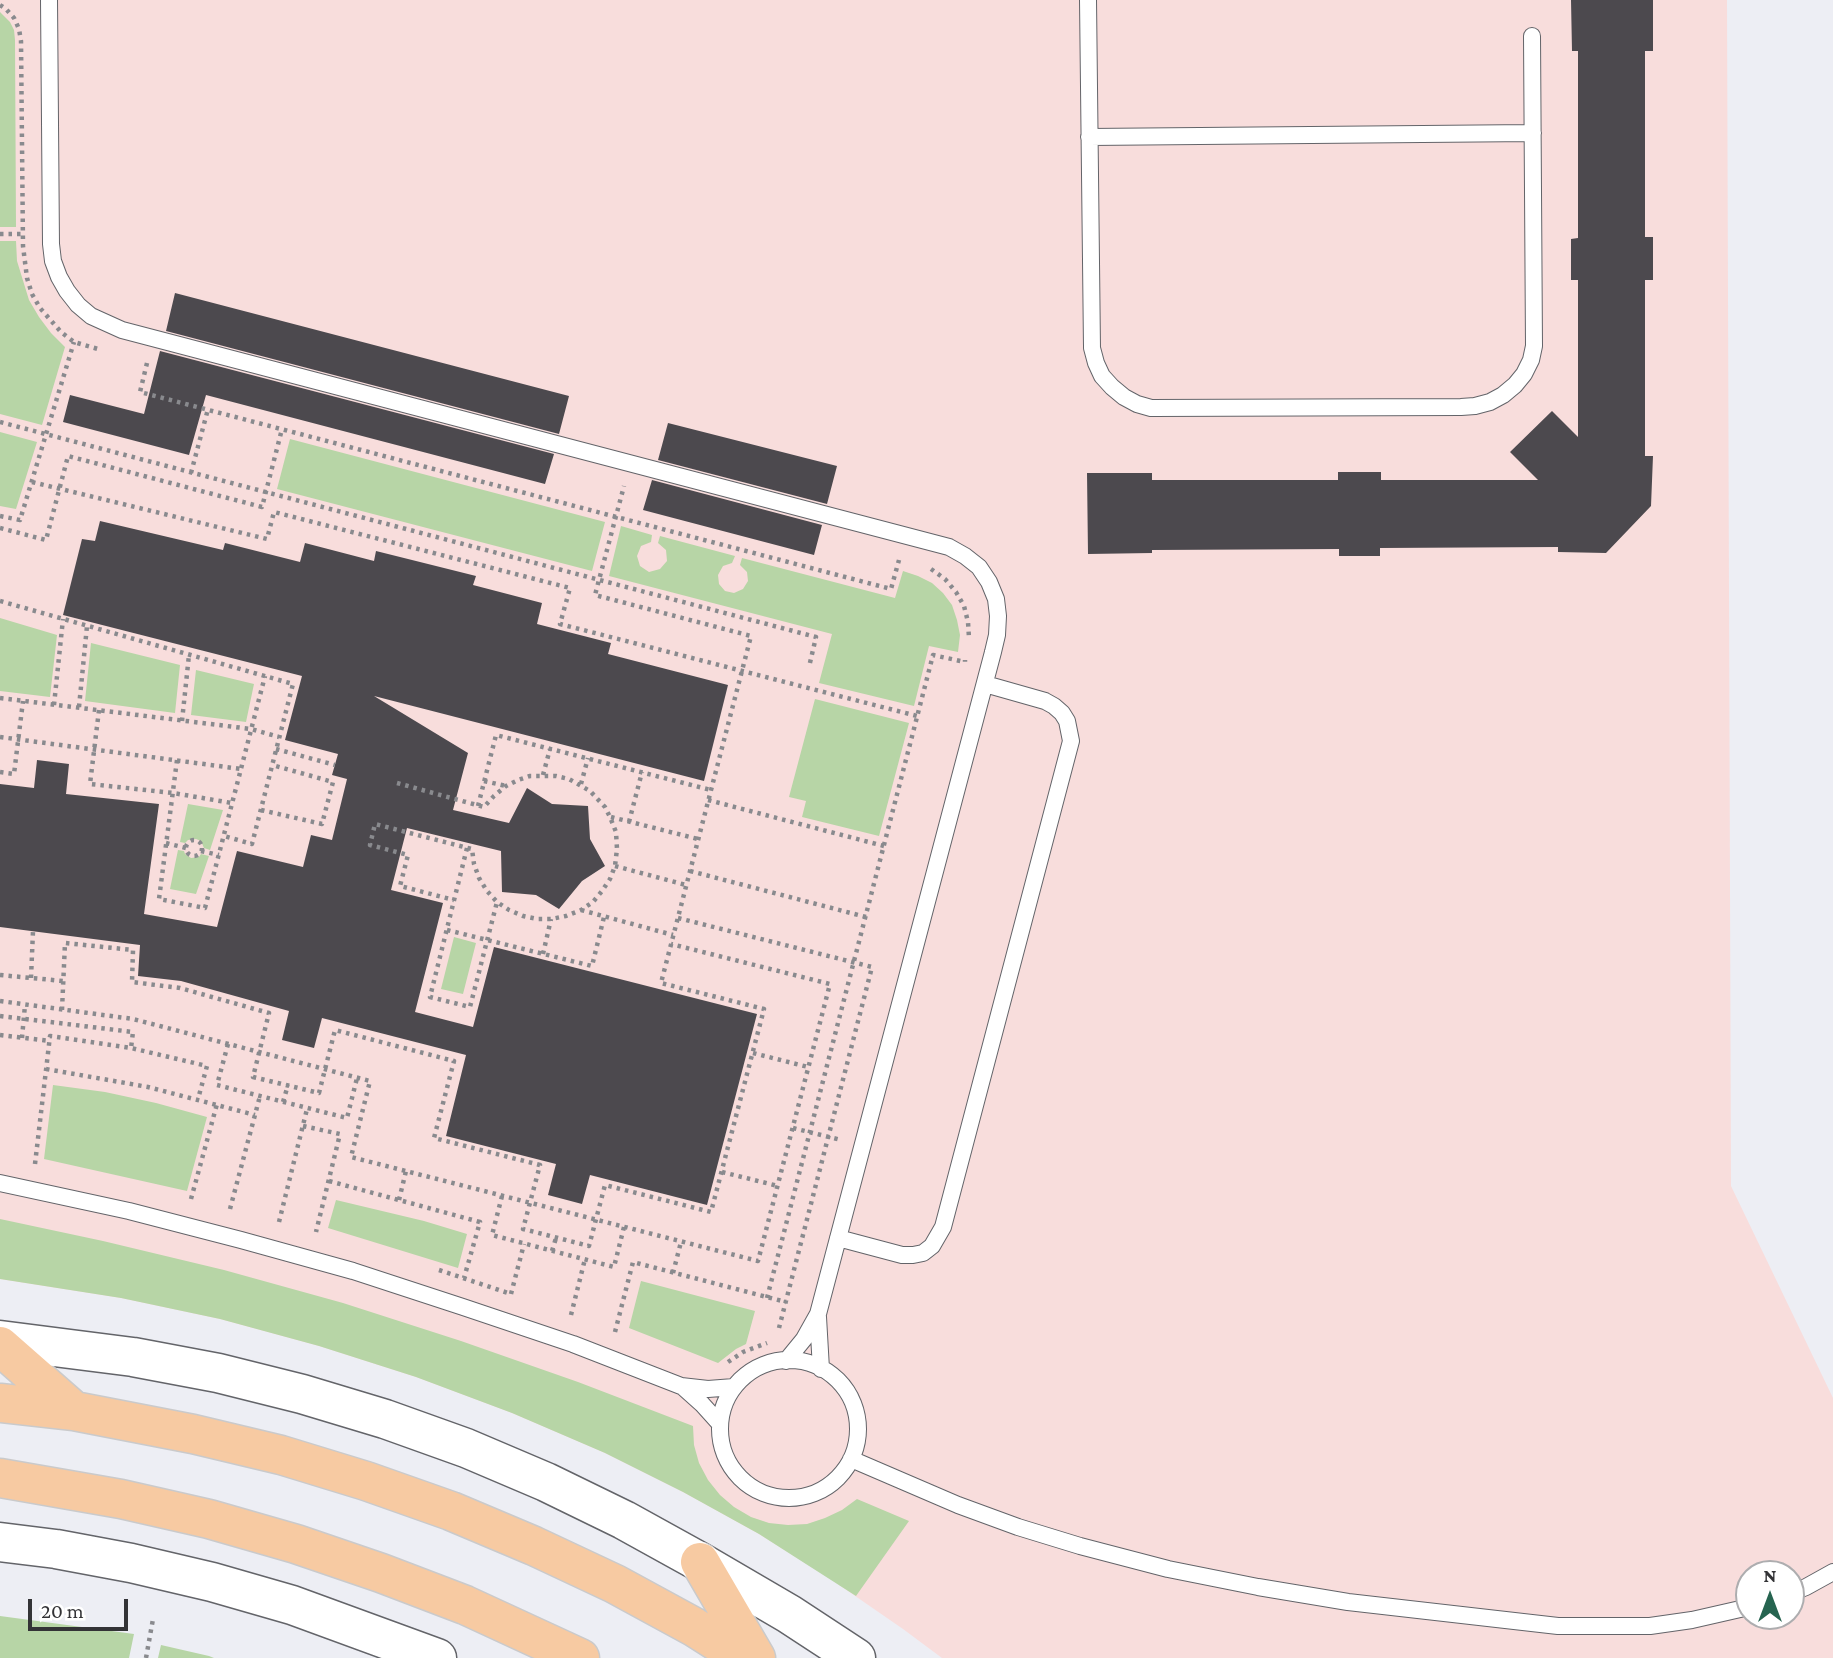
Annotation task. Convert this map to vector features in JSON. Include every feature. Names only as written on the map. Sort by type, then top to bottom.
[{"type":"highway","points":[[0,1346],[74,1411]]},
{"type":"highway","points":[[0,1403],[74,1411],[193,1434],[281,1455],[366,1481],[451,1511],[615,1584],[694,1627],[743,1658]]},
{"type":"highway","points":[[0,1478],[121,1499],[209,1519],[296,1544],[465,1605],[580,1658]]},
{"type":"highway","points":[[700,1562],[756,1658]]},
{"type":"street","points":[[0,1340],[133,1357],[218,1373],[385,1419],[466,1448],[546,1482],[624,1520],[789,1614],[856,1658]]},
{"type":"street","points":[[0,1542],[56,1549],[212,1582],[292,1605],[436,1658]]},
{"type":"lane","points":[[49,0],[53,261],[67,291],[91,316],[122,330],[949,547],[979,567],[989,582],[996,599],[998,616],[997,635],[985,684],[818,1314],[804,1339],[786,1361]]},
{"type":"lane","points":[[1088,0],[1092,348],[1102,376],[1112,387],[1137,404],[1166,410],[1475,406],[1503,395],[1515,385],[1531,360],[1535,331],[1532,36]]},
{"type":"lane","points":[[1089,137],[1533,133]]},
{"type":"lane","points":[[838,1238],[902,1255],[913,1255],[932,1246],[947,1214],[1071,741],[1067,721],[1054,706],[985,684]]},
{"type":"lane","points":[[0,1183],[129,1211],[353,1271],[573,1344],[681,1385],[708,1389],[734,1387]]},
{"type":"lane","points":[[818,1314],[821,1369]]},
{"type":"lane","points":[[786,1361],[810,1364],[821,1369],[834,1377],[852,1401],[858,1430],[851,1459],[842,1473],[829,1485],[814,1493],[780,1497],[763,1493],[735,1473],[726,1458],[720,1424],[727,1399],[744,1377],[771,1363],[786,1361]]},
{"type":"lane","points":[[681,1385],[720,1424]]},
{"type":"lane","points":[[851,1459],[958,1505],[1018,1527],[1156,1566],[1258,1587],[1348,1602],[1558,1626],[1650,1626],[1735,1610]]},
{"type":"lane","points":[[1805,1587],[1833,1572]]},
{"type":"path","points":[[0,5],[15,18],[21,41],[23,262],[32,293],[49,321],[74,342],[98,349]]},
{"type":"path","points":[[0,234],[23,234]]},
{"type":"path","points":[[0,516],[20,520],[74,342]]},
{"type":"path","points":[[135,360],[148,363],[140,392],[891,589],[899,559],[907,561]]},
{"type":"path","points":[[191,473],[208,410]]},
{"type":"path","points":[[0,422],[816,637],[809,667]]},
{"type":"path","points":[[0,528],[46,540],[68,456],[262,506],[282,429]]},
{"type":"path","points":[[62,1010],[65,943],[133,950],[132,982],[180,988],[269,1013],[253,1077],[319,1093],[335,1030],[454,1060],[434,1138],[540,1165],[523,1229],[589,1247],[605,1185],[711,1212],[764,1009],[661,983],[751,636],[595,595],[630,463]]},
{"type":"path","points":[[32,482],[267,538],[274,512],[569,588],[560,624],[917,716]]},
{"type":"path","points":[[923,566],[945,579],[956,592],[964,606],[969,639]]},
{"type":"path","points":[[0,601],[293,684],[252,844],[224,836]]},
{"type":"path","points":[[54,705],[63,619]]},
{"type":"path","points":[[79,707],[87,626]]},
{"type":"path","points":[[767,1298],[933,655],[965,662],[967,650]]},
{"type":"path","points":[[182,721],[189,655]]},
{"type":"path","points":[[177,760],[159,899],[205,908],[265,677]]},
{"type":"path","points":[[0,698],[251,729],[279,737]]},
{"type":"path","points":[[0,772],[14,774],[23,701]]},
{"type":"path","points":[[99,710],[90,783],[232,803]]},
{"type":"path","points":[[478,806],[496,735],[711,790]]},
{"type":"path","points":[[0,737],[241,769]]},
{"type":"path","points":[[276,749],[335,765]]},
{"type":"path","points":[[543,775],[550,749]]},
{"type":"path","points":[[581,785],[588,758]]},
{"type":"path","points":[[261,810],[322,824],[333,782],[272,765]]},
{"type":"path","points":[[629,822],[642,772]]},
{"type":"path","points":[[397,783],[484,807],[506,786],[530,776],[556,776],[581,785],[598,798],[610,817],[616,832],[617,849],[610,879],[593,902],[581,910],[551,919],[523,916],[497,902],[479,878],[472,849],[375,824],[370,845],[408,855],[400,886],[454,900]]},
{"type":"path","points":[[484,781],[506,786]]},
{"type":"path","points":[[708,800],[884,846]]},
{"type":"path","points":[[610,817],[698,839]]},
{"type":"path","points":[[201,851],[201,845],[197,841],[188,842],[187,853],[194,856],[201,851],[219,855]]},
{"type":"path","points":[[166,843],[186,848]]},
{"type":"path","points":[[467,848],[430,997],[470,1007],[497,902]]},
{"type":"path","points":[[615,866],[686,884]]},
{"type":"path","points":[[690,871],[866,916]]},
{"type":"path","points":[[581,910],[673,935]]},
{"type":"path","points":[[447,930],[592,966],[604,916]]},
{"type":"path","points":[[678,918],[872,967],[779,1328]]},
{"type":"path","points":[[543,954],[551,919]]},
{"type":"path","points":[[31,978],[33,931]]},
{"type":"path","points":[[0,1001],[133,1019],[370,1082],[351,1157],[758,1261],[830,984],[671,944]]},
{"type":"path","points":[[0,975],[63,981]]},
{"type":"path","points":[[22,1038],[25,1005]]},
{"type":"path","points":[[0,1016],[133,1032],[131,1048]]},
{"type":"path","points":[[0,1035],[50,1041]]},
{"type":"path","points":[[23,1162],[35,1164],[50,1036],[131,1048],[206,1066],[198,1099]]},
{"type":"path","points":[[228,1044],[217,1085],[347,1118],[357,1078]]},
{"type":"path","points":[[752,1053],[808,1067]]},
{"type":"path","points":[[46,1069],[148,1087],[255,1115]]},
{"type":"path","points":[[284,1102],[288,1085]]},
{"type":"path","points":[[242,1212],[230,1209],[260,1096]]},
{"type":"path","points":[[178,1196],[191,1199],[217,1104]]},
{"type":"path","points":[[279,1222],[307,1108]]},
{"type":"path","points":[[303,1126],[340,1135],[316,1232],[304,1229]]},
{"type":"path","points":[[793,1128],[863,1146]]},
{"type":"path","points":[[399,1200],[406,1171]]},
{"type":"path","points":[[722,1172],[778,1186]]},
{"type":"path","points":[[329,1181],[480,1222],[464,1278]]},
{"type":"path","points":[[502,1196],[492,1236],[614,1267],[624,1227]]},
{"type":"path","points":[[267,1219],[291,1225]]},
{"type":"path","points":[[552,1251],[556,1238]]},
{"type":"path","points":[[673,1273],[681,1241]]},
{"type":"path","points":[[511,1294],[524,1244]]},
{"type":"path","points":[[571,1315],[585,1259]]},
{"type":"path","points":[[604,1328],[615,1332],[633,1262],[786,1302]]},
{"type":"path","points":[[428,1266],[523,1298]]},
{"type":"path","points":[[559,1311],[582,1320]]},
{"type":"path","points":[[723,1367],[743,1352],[776,1341]]},
{"type":"path","points":[[146,1658],[153,1619]]},
{"type":"shaded area","points":[[0,0],[1727,0],[1731,1186],[1833,1398],[1833,1658],[942,1658],[832,1580],[759,1534],[605,1453],[512,1413],[416,1377],[319,1346],[220,1319],[121,1298],[0,1279]]},
{"type":"green space","points":[[0,12],[10,22],[15,40],[16,227],[0,227]]},
{"type":"green space","points":[[0,241],[16,241],[17,261],[29,300],[51,333],[65,347],[42,425],[0,414]]},
{"type":"green space","points":[[0,432],[37,442],[16,509],[0,506]]},
{"type":"green space","points":[[290,439],[605,522],[592,571],[277,489]]},
{"type":"green space","points":[[621,526],[652,535],[651,542],[641,546],[637,556],[640,566],[649,572],[660,569],[667,561],[666,550],[658,543],[660,536],[735,556],[732,563],[723,566],[718,575],[719,584],[725,591],[734,593],[743,589],[748,581],[747,572],[740,565],[742,558],[895,598],[903,571],[918,576],[932,583],[952,605],[960,635],[958,652],[929,646],[914,706],[819,683],[832,634],[609,576]]},
{"type":"green space","points":[[0,618],[57,635],[50,697],[0,691]]},
{"type":"green space","points":[[91,643],[180,665],[175,713],[85,701]]},
{"type":"green space","points":[[196,670],[254,684],[246,722],[191,715]]},
{"type":"green space","points":[[815,699],[909,723],[879,836],[802,817],[806,801],[789,797]]},
{"type":"green space","points":[[188,804],[223,810],[210,850],[204,848],[201,841],[196,839],[180,842]]},
{"type":"green space","points":[[178,850],[184,851],[191,858],[201,854],[209,856],[196,894],[170,889]]},
{"type":"green space","points":[[454,937],[476,943],[463,994],[441,989]]},
{"type":"green space","points":[[53,1085],[105,1092],[207,1117],[187,1191],[44,1159]]},
{"type":"green space","points":[[336,1200],[467,1234],[458,1268],[328,1228]]},
{"type":"green space","points":[[0,1219],[224,1270],[343,1303],[578,1382],[693,1426],[699,1463],[708,1480],[734,1507],[769,1523],[807,1524],[842,1510],[857,1499],[909,1521],[856,1596],[759,1534],[605,1453],[512,1413],[416,1377],[319,1346],[220,1319],[121,1298],[0,1279]]},
{"type":"green space","points":[[641,1281],[755,1311],[746,1344],[718,1363],[629,1328]]},
{"type":"green space","points":[[0,1616],[134,1634],[129,1658],[0,1658]]},
{"type":"green space","points":[[161,1645],[209,1656],[214,1658],[158,1658]]},
{"type":"building","points":[[1571,0],[1653,0],[1653,51],[1645,51],[1645,237],[1653,237],[1653,280],[1645,280],[1645,456],[1653,456],[1651,506],[1606,553],[1558,552],[1558,547],[1380,548],[1380,556],[1339,556],[1339,549],[1152,550],[1152,553],[1088,554],[1087,473],[1152,473],[1152,480],[1338,480],[1338,472],[1381,472],[1381,480],[1538,480],[1510,452],[1552,411],[1578,437],[1578,280],[1571,280],[1571,239],[1578,238],[1578,51],[1572,51]]},
{"type":"building","points":[[175,293],[569,396],[559,434],[166,331]]},
{"type":"building","points":[[160,351],[554,454],[545,484],[206,395],[189,455],[63,422],[70,395],[144,414]]},
{"type":"building","points":[[668,423],[837,466],[827,504],[658,460]]},
{"type":"building","points":[[652,480],[822,525],[814,555],[643,510]]},
{"type":"building","points":[[100,521],[223,550],[225,543],[300,562],[305,543],[374,561],[376,551],[476,576],[473,585],[542,603],[537,624],[611,643],[608,654],[728,685],[704,781],[374,696],[468,753],[453,810],[509,823],[527,788],[552,804],[588,806],[590,839],[605,866],[582,881],[559,909],[536,895],[502,892],[501,851],[407,828],[391,890],[443,903],[415,1012],[473,1027],[494,947],[757,1014],[707,1205],[590,1175],[582,1204],[548,1195],[556,1164],[446,1136],[466,1055],[322,1018],[314,1048],[282,1040],[289,1011],[181,981],[138,976],[140,945],[0,927],[0,784],[34,788],[37,760],[69,764],[66,794],[159,804],[144,914],[217,927],[237,851],[303,867],[311,835],[332,840],[347,779],[332,775],[338,754],[285,740],[302,676],[63,615],[82,539],[95,541]]}]
